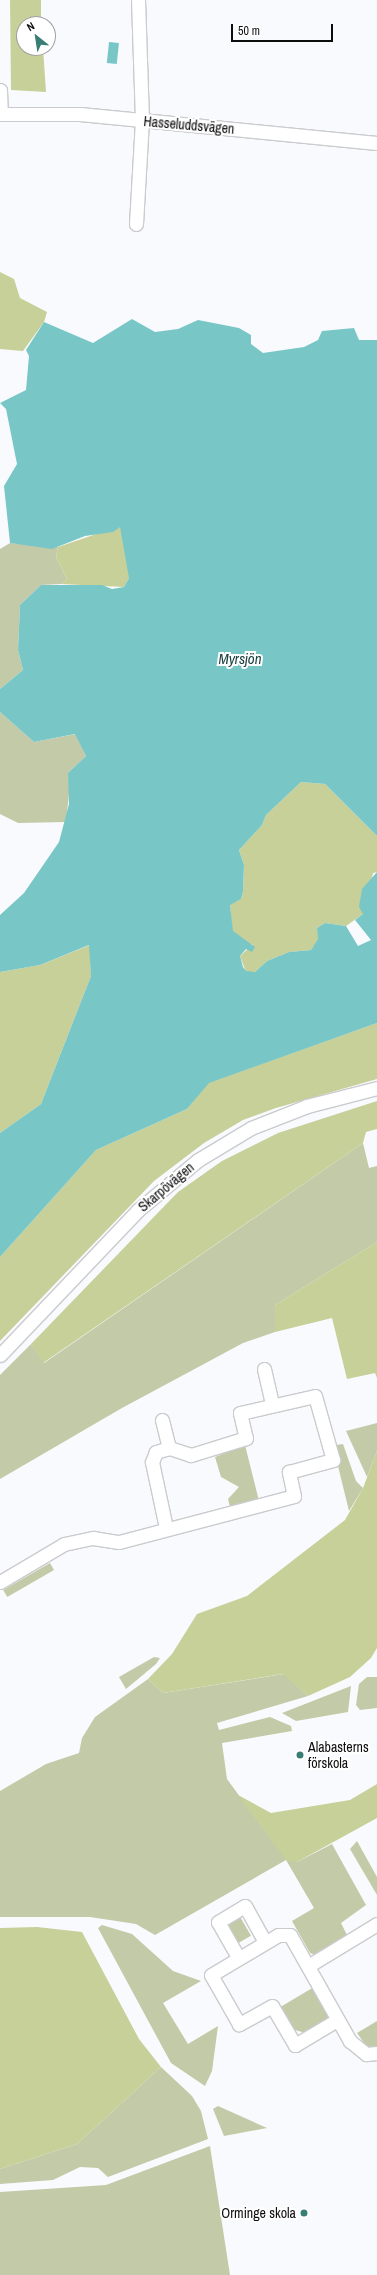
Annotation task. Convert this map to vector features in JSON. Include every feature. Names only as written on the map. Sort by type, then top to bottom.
[{"type":"street","points":[[136,224],[142,120],[138,0]]},
{"type":"street","points":[[0,90],[1,114]]},
{"type":"street","name":"Hasseluddsvägen","points":[[1,114],[80,114],[377,143]]},
{"type":"street","name":"Skarpövägen","points":[[0,1355],[138,1210],[198,1160],[251,1128],[307,1106],[377,1088]]},
{"type":"street","points":[[264,1369],[272,1404]]},
{"type":"street","points":[[0,1582],[64,1544],[93,1538],[119,1542],[166,1528],[294,1496],[289,1472],[333,1460],[315,1396],[272,1404],[240,1413],[246,1438],[191,1455],[169,1448],[156,1452],[152,1462],[166,1528]]},
{"type":"street","points":[[162,1420],[169,1448]]},
{"type":"street","points":[[238,1957],[218,1922],[245,1906],[266,1942]]},
{"type":"street","points":[[308,1966],[358,1938],[377,1924]]},
{"type":"street","points":[[337,2020],[295,2045],[272,2006],[239,2024],[211,1975],[238,1957],[278,1935],[290,1935],[350,2041],[366,2054],[377,2053]]},
{"type":"green space","points":[[10,0],[41,0],[41,16],[16,16],[16,56],[44,56],[46,92],[11,90]]},
{"type":"green space","points":[[0,272],[14,279],[20,298],[47,312],[44,322],[23,351],[0,349]]},
{"type":"green space","points":[[120,526],[129,561],[129,578],[124,587],[61,584],[67,579],[56,557],[58,547]]},
{"type":"green space","points":[[10,543],[58,547],[56,557],[67,579],[61,584],[41,585],[20,605],[18,650],[23,670],[0,689],[0,549]]},
{"type":"green space","points":[[0,712],[34,742],[76,734],[86,756],[68,773],[70,785],[66,822],[18,823],[0,814]]},
{"type":"green space","points":[[301,782],[325,784],[377,836],[377,872],[373,873],[363,914],[346,926],[325,923],[317,928],[319,939],[311,950],[289,952],[267,961],[255,972],[246,972],[240,956],[253,944],[250,945],[232,931],[230,904],[241,899],[243,892],[244,865],[239,850],[262,825],[266,815]]},
{"type":"green space","points":[[90,945],[91,976],[41,1104],[0,1133],[0,972],[40,965]]},
{"type":"green space","points":[[377,1023],[377,1079],[276,1108],[243,1120],[204,1143],[154,1181],[0,1341],[0,1257],[96,1150],[187,1109],[208,1083]]},
{"type":"green space","points":[[377,1101],[377,1129],[366,1132],[363,1143],[43,1363],[31,1344],[178,1192],[222,1161],[278,1133]]},
{"type":"green space","points":[[363,1143],[369,1168],[377,1166],[377,1242],[275,1305],[275,1332],[243,1343],[122,1408],[0,1479],[0,1375],[31,1344],[44,1363]]},
{"type":"green space","points":[[377,1242],[377,1378],[375,1373],[347,1379],[332,1318],[275,1332],[275,1305]]},
{"type":"green space","points":[[377,1423],[377,1451],[367,1477],[346,1431]]},
{"type":"green space","points":[[343,1444],[356,1481],[363,1488],[349,1511],[338,1466],[336,1445]]},
{"type":"green space","points":[[245,1445],[259,1501],[230,1507],[228,1499],[239,1487],[221,1477],[215,1457]]},
{"type":"green space","points":[[377,1451],[377,1648],[371,1658],[350,1677],[308,1696],[283,1674],[163,1693],[148,1679],[172,1654],[197,1614],[247,1596],[345,1520],[363,1488]]},
{"type":"green space","points":[[50,1563],[54,1570],[7,1597],[3,1590]]},
{"type":"green space","points":[[154,1657],[160,1658],[156,1664],[126,1689],[119,1677]]},
{"type":"green space","points":[[284,1674],[308,1696],[217,1723],[219,1730],[270,1717],[291,1726],[292,1731],[222,1743],[227,1779],[262,1827],[297,1862],[332,1844],[366,1905],[341,1923],[348,1937],[315,1955],[310,1953],[292,1921],[314,1908],[286,1860],[155,1935],[136,1924],[90,1917],[0,1917],[0,1791],[46,1764],[79,1753],[82,1738],[95,1717],[148,1679],[163,1693]]},
{"type":"green space","points":[[367,1677],[377,1677],[377,1708],[360,1710],[356,1705],[359,1684]]},
{"type":"green space","points":[[351,1686],[348,1712],[296,1721],[282,1713]]},
{"type":"green space","points":[[377,1784],[377,1818],[297,1862],[286,1860],[238,1795],[271,1813],[350,1800]]},
{"type":"green space","points":[[357,1841],[377,1877],[377,1895],[350,1849]]},
{"type":"green space","points":[[239,1915],[251,1936],[237,1944],[225,1923]]},
{"type":"green space","points":[[102,1925],[132,1934],[173,1971],[201,1981],[163,2003],[188,2044],[218,2026],[212,2071],[205,2086],[171,2063],[98,1928]]},
{"type":"green space","points":[[37,1927],[82,1932],[139,2039],[161,2067],[77,2144],[0,2169],[0,1928]]},
{"type":"green space","points":[[314,1987],[329,2014],[327,2021],[306,2033],[291,2029],[277,2009]]},
{"type":"green space","points":[[377,2021],[377,2047],[367,2047],[357,2033]]},
{"type":"green space","points":[[161,2067],[192,2096],[201,2111],[208,2139],[108,2177],[98,2168],[80,2167],[53,2180],[0,2184],[0,2169],[77,2144]]},
{"type":"green space","points":[[218,2106],[267,2128],[224,2136],[213,2109]]},
{"type":"green space","points":[[210,2146],[230,2275],[0,2275],[0,2192],[106,2185]]},
{"type":"water","points":[[109,42],[119,43],[117,64],[107,63]]},
{"type":"water","name":"Myrsjön","points":[[132,319],[155,332],[178,329],[198,320],[239,328],[251,335],[251,344],[263,353],[304,347],[318,340],[322,331],[354,328],[359,340],[377,340],[377,836],[325,784],[301,782],[266,815],[262,825],[239,850],[244,865],[243,892],[241,899],[230,905],[233,931],[255,947],[252,952],[246,949],[240,956],[243,967],[246,971],[255,972],[267,961],[289,952],[311,950],[318,939],[317,928],[325,923],[346,926],[358,946],[371,940],[355,920],[363,914],[359,907],[362,889],[377,872],[377,1023],[209,1083],[187,1109],[96,1150],[0,1257],[0,1133],[41,1104],[91,976],[89,945],[40,965],[0,972],[0,915],[24,893],[59,842],[69,804],[68,773],[86,756],[75,734],[34,742],[0,712],[0,689],[23,670],[18,650],[20,605],[41,585],[102,585],[112,589],[124,587],[129,578],[120,527],[113,532],[85,536],[52,549],[10,543],[4,486],[17,464],[6,409],[0,403],[26,390],[29,356],[26,350],[44,322],[93,343]]},
{"type":"place","name":"Alabasterns förskola","points":[[300,1755]]},
{"type":"place","name":"Orminge skola","points":[[304,2213]]}]
